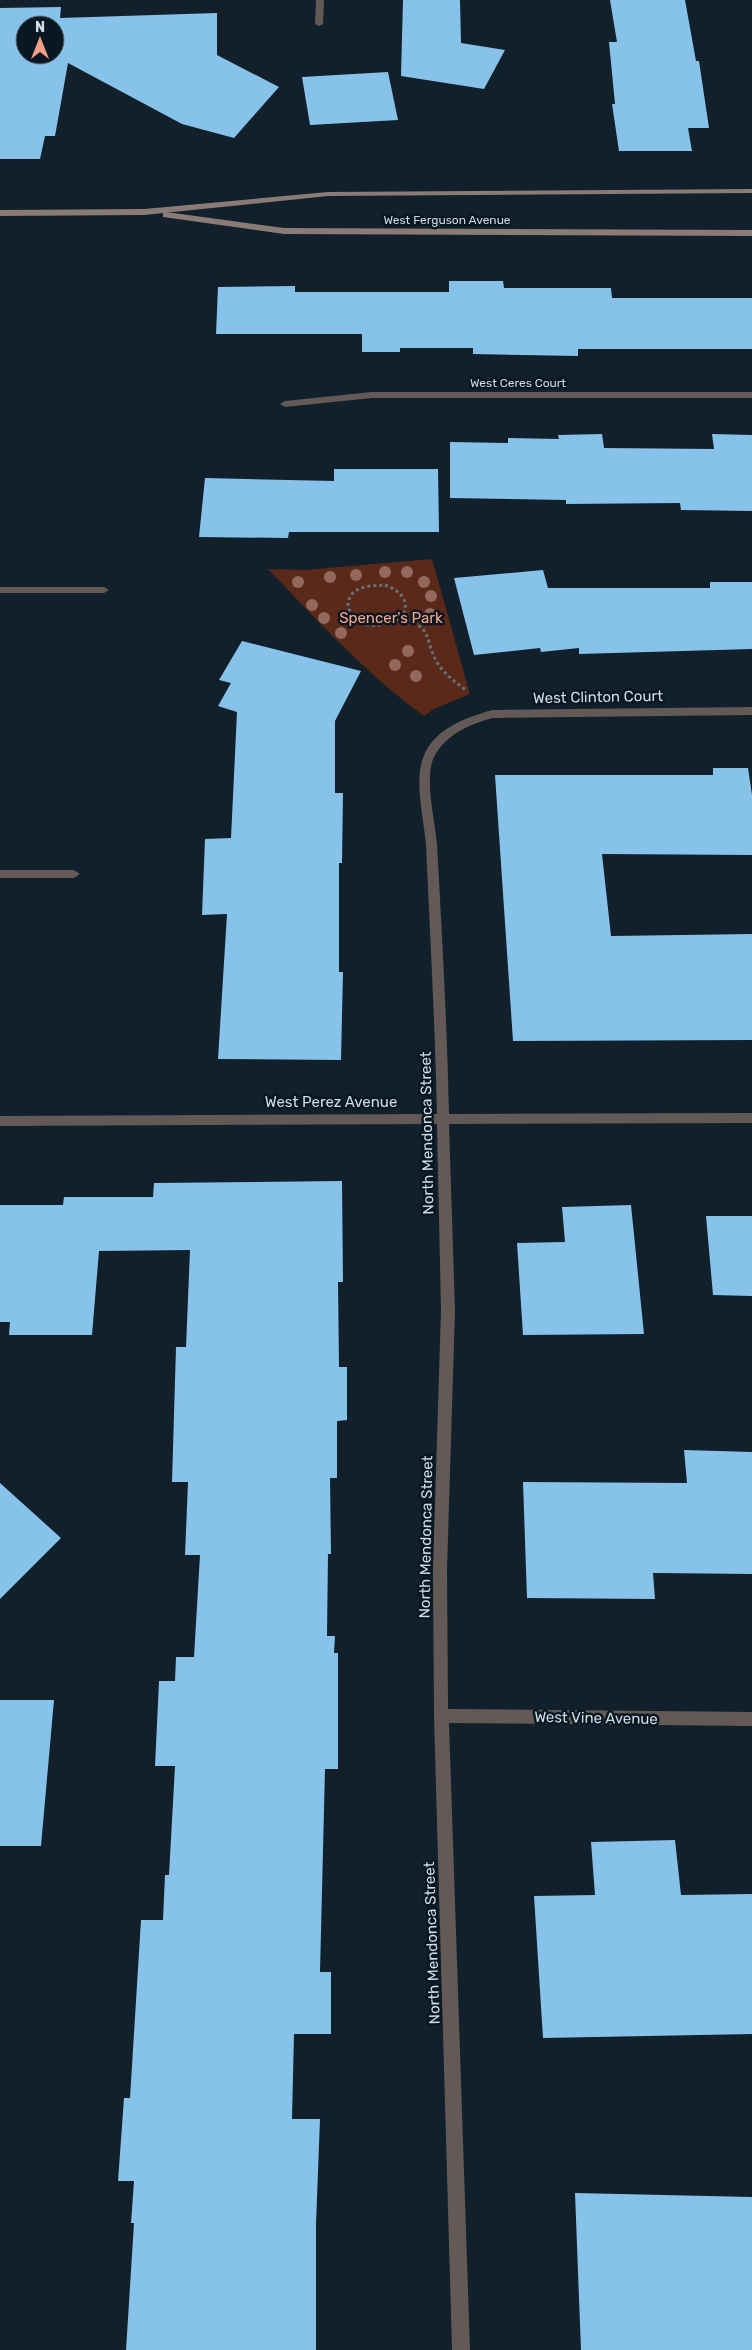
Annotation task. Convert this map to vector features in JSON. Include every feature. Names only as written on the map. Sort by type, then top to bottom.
[{"type":"street","points":[[319,24],[320,0]]},
{"type":"street","name":"West Ferguson Avenue","points":[[0,212],[144,212],[328,194],[752,191]]},
{"type":"street","name":"West Ferguson Avenue","points":[[144,212],[284,231],[752,233]]},
{"type":"street","name":"West Ceres Court","points":[[285,404],[372,396],[752,395]]},
{"type":"street","points":[[0,590],[104,590]]},
{"type":"street","name":"West Clinton Court","points":[[449,732],[467,722],[492,714],[752,710]]},
{"type":"street","name":"North Mendonca Street","points":[[449,732],[437,744],[428,758],[425,776],[433,866],[448,1310],[440,1569],[441,1716],[461,2350]]},
{"type":"street","points":[[0,874],[74,874]]},
{"type":"street","name":"West Perez Avenue","points":[[0,1121],[752,1118]]},
{"type":"street","name":"West Vine Avenue","points":[[441,1716],[752,1720]]},
{"type":"path","points":[[402,618],[407,605],[406,598],[394,588],[385,585],[365,586],[350,595],[347,602],[350,615],[365,624],[385,625],[402,618],[413,620],[427,630],[437,661],[443,671],[492,714]]},
{"type":"green space","name":"Spencer's Park","points":[[432,559],[470,694],[434,709],[424,716],[362,665],[268,569],[305,570]]},
{"type":"building","points":[[403,0],[460,0],[461,43],[505,50],[484,89],[401,76]]},
{"type":"building","points":[[610,0],[685,0],[696,61],[699,61],[709,128],[688,128],[692,151],[619,151],[612,104],[615,104],[609,42],[617,42]]},
{"type":"building","points":[[61,7],[60,15],[15,15],[15,65],[65,65],[65,18],[217,13],[217,55],[279,87],[234,138],[182,124],[68,63],[55,136],[45,136],[40,159],[0,159],[0,8]]},
{"type":"building","points":[[388,72],[398,120],[310,125],[302,77]]},
{"type":"building","points":[[449,281],[503,281],[504,288],[611,288],[612,298],[752,298],[752,349],[578,349],[578,356],[473,354],[473,348],[400,348],[400,352],[362,352],[362,334],[216,334],[218,287],[295,286],[295,292],[449,292]]},
{"type":"building","points":[[602,434],[604,448],[714,449],[712,434],[752,435],[752,511],[681,510],[680,503],[566,504],[566,500],[450,498],[450,442],[508,443],[508,438],[559,439],[558,435]]},
{"type":"building","points":[[334,469],[438,469],[439,532],[289,532],[288,538],[199,537],[205,478],[334,481]]},
{"type":"building","points":[[543,570],[548,588],[710,588],[710,582],[752,582],[752,649],[579,654],[579,648],[541,652],[540,648],[474,655],[454,578]]},
{"type":"building","points":[[242,641],[361,671],[335,721],[335,793],[343,793],[342,863],[339,863],[339,972],[343,972],[341,1060],[218,1059],[227,914],[202,915],[205,839],[231,838],[237,712],[218,706],[231,683],[219,680]]},
{"type":"building","points":[[713,768],[748,768],[752,795],[752,855],[602,854],[611,936],[752,934],[752,1040],[513,1041],[495,775],[713,775]]},
{"type":"building","points":[[342,1181],[343,1282],[338,1282],[339,1367],[347,1367],[347,1420],[337,1421],[337,1478],[330,1478],[331,1554],[328,1554],[327,1636],[335,1636],[334,1653],[338,1653],[338,1769],[325,1769],[320,1972],[331,1972],[331,2034],[294,2034],[292,2119],[320,2119],[316,2224],[316,2350],[126,2350],[134,2223],[131,2223],[134,2181],[118,2181],[124,2098],[130,2098],[141,1920],[163,1920],[165,1875],[169,1875],[175,1766],[155,1766],[159,1681],[175,1681],[176,1657],[194,1657],[200,1555],[185,1555],[188,1482],[172,1482],[176,1347],[186,1347],[190,1250],[99,1251],[92,1335],[9,1335],[10,1322],[0,1322],[0,1205],[63,1205],[64,1197],[153,1197],[154,1183]]},
{"type":"building","points":[[631,1205],[644,1334],[523,1335],[517,1243],[565,1242],[562,1207]]},
{"type":"building","points":[[706,1216],[752,1216],[752,1296],[713,1295]]},
{"type":"building","points":[[684,1450],[752,1452],[752,1574],[653,1573],[655,1599],[527,1598],[523,1482],[687,1483]]},
{"type":"building","points":[[0,1483],[61,1538],[0,1599]]},
{"type":"building","points":[[0,1700],[54,1700],[41,1846],[0,1846]]},
{"type":"building","points":[[675,1840],[681,1895],[752,1894],[752,2034],[543,2038],[534,1896],[595,1895],[591,1842]]},
{"type":"building","points":[[575,2193],[752,2197],[752,2350],[581,2350]]}]
